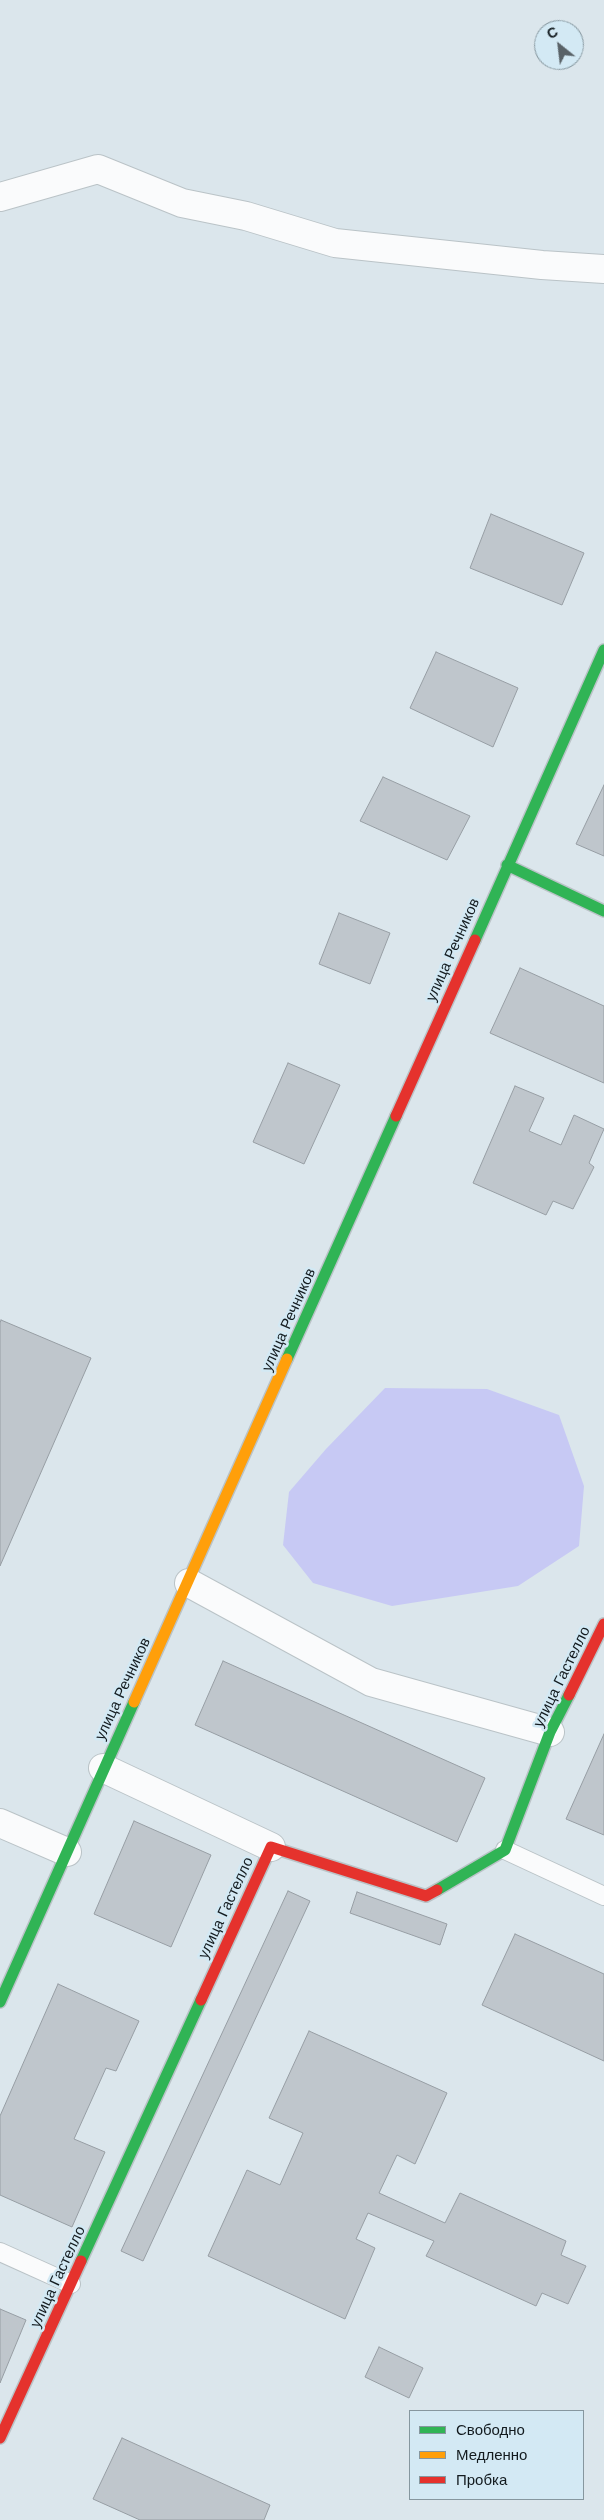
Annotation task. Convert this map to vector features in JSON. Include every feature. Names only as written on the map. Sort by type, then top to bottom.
[{"type":"street","points":[[0,197],[98,169],[182,203],[246,216],[335,242],[542,265],[604,269]]},
{"type":"street","name":"улица Речников","points":[[0,2002],[103,1768],[189,1583],[604,650]]},
{"type":"street","points":[[507,865],[604,911]]},
{"type":"street","points":[[189,1583],[371,1682],[550,1732]]},
{"type":"street","name":"улица Гастелло","points":[[0,2438],[270,1847],[426,1896],[505,1850],[550,1732],[604,1624]]},
{"type":"street","points":[[103,1768],[270,1847]]},
{"type":"street","points":[[0,1823],[67,1852]]},
{"type":"lane","points":[[505,1850],[604,1896]]},
{"type":"lane","points":[[0,2252],[71,2284]]},
{"type":"water","points":[[385,1388],[487,1389],[559,1415],[584,1486],[579,1546],[518,1586],[392,1606],[313,1583],[283,1545],[289,1492],[326,1449]]},
{"type":"building","points":[[491,514],[584,553],[562,605],[470,568]]},
{"type":"building","points":[[436,652],[518,688],[493,747],[410,708]]},
{"type":"building","points":[[383,777],[470,816],[447,860],[360,821]]},
{"type":"building","points":[[604,785],[604,856],[576,844]]},
{"type":"building","points":[[339,913],[390,933],[370,984],[319,964]]},
{"type":"building","points":[[520,968],[604,1006],[604,1083],[490,1033]]},
{"type":"building","points":[[288,1063],[340,1085],[304,1164],[253,1142]]},
{"type":"building","points":[[515,1086],[544,1098],[529,1131],[561,1145],[574,1115],[604,1129],[589,1163],[594,1167],[573,1209],[553,1201],[546,1215],[473,1183]]},
{"type":"building","points":[[1,1320],[91,1358],[0,1566],[0,1323]]},
{"type":"building","points":[[223,1661],[485,1778],[457,1842],[195,1725]]},
{"type":"building","points":[[604,1734],[604,1835],[566,1819]]},
{"type":"building","points":[[134,1821],[211,1855],[171,1947],[94,1914]]},
{"type":"building","points":[[288,1891],[310,1901],[143,2261],[121,2251]]},
{"type":"building","points":[[357,1892],[447,1924],[440,1945],[350,1913]]},
{"type":"building","points":[[515,1934],[604,1974],[604,2061],[482,2005]]},
{"type":"building","points":[[58,1984],[139,2021],[116,2071],[106,2068],[74,2139],[105,2152],[72,2227],[0,2195],[0,2116]]},
{"type":"building","points":[[309,2031],[447,2093],[415,2164],[397,2155],[379,2193],[445,2223],[460,2193],[566,2241],[561,2255],[586,2266],[568,2304],[542,2293],[536,2306],[426,2256],[434,2241],[368,2213],[356,2239],[375,2248],[345,2319],[208,2256],[247,2170],[280,2185],[303,2133],[269,2118]]},
{"type":"building","points":[[0,2309],[26,2320],[0,2383]]},
{"type":"building","points":[[379,2347],[423,2368],[409,2398],[365,2377]]},
{"type":"building","points":[[122,2438],[270,2505],[264,2520],[140,2520],[93,2499]]},
{"type":"traffic: fast","points":[[475,940],[604,650]]},
{"type":"traffic: fast","points":[[507,865],[604,911]]},
{"type":"traffic: fast","points":[[287,1359],[396,1116]]},
{"type":"traffic: fast","points":[[437,1890],[505,1850],[550,1732],[569,1695]]},
{"type":"traffic: fast","points":[[0,2002],[134,1702]]},
{"type":"traffic: fast","points":[[81,2261],[201,2000]]},
{"type":"traffic: slow","points":[[134,1702],[287,1359]]},
{"type":"traffic: jam","points":[[396,1116],[475,940]]},
{"type":"traffic: jam","points":[[569,1695],[604,1624]]},
{"type":"traffic: jam","points":[[201,2000],[271,1847],[426,1896],[437,1890]]},
{"type":"traffic: jam","points":[[0,2438],[81,2261]]}]
